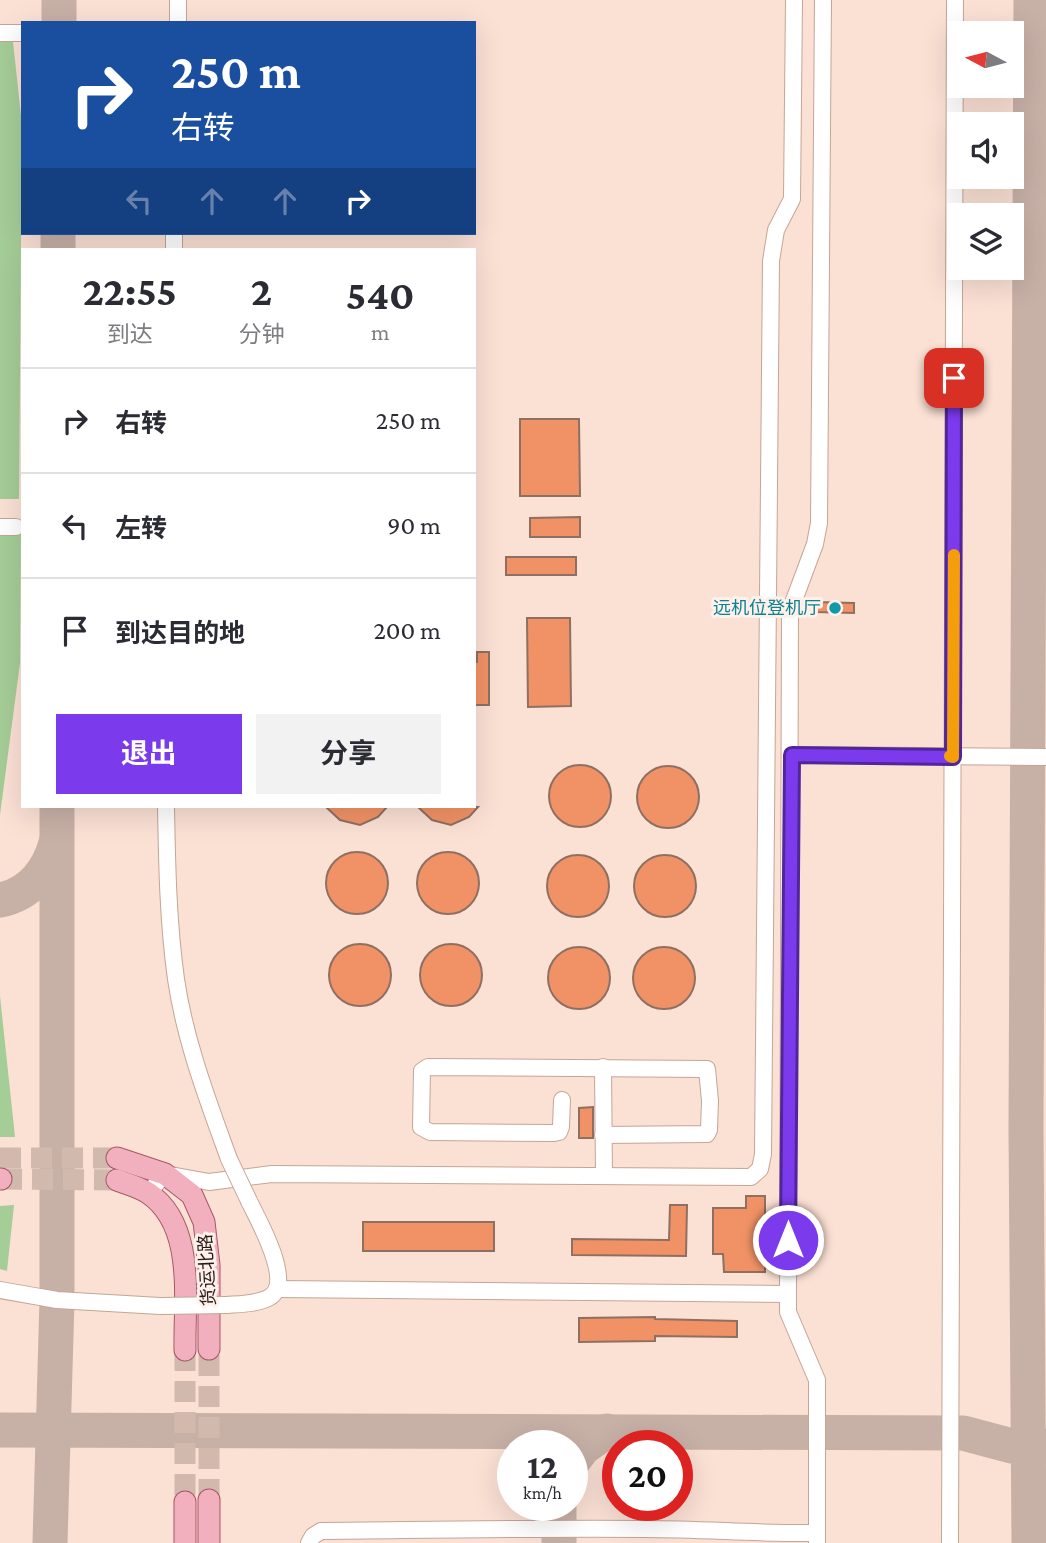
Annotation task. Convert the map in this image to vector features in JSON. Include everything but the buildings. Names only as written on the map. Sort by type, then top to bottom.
[{"type":"main road","name":"货运北路","points":[[117,1158],[165,1174],[192,1195],[204,1222],[209,1265],[209,1349]]},
{"type":"main road","name":"货运北路","points":[[117,1180],[148,1193],[171,1216],[180,1243],[184,1269],[185,1349]]},
{"type":"main road","points":[[209,1500],[209,1543]]},
{"type":"main road","points":[[185,1502],[185,1543]]},
{"type":"lane","points":[[178,0],[178,21]]},
{"type":"lane","points":[[148,1193],[165,1174],[209,1182],[272,1174],[751,1177],[760,1169],[763,1154],[771,261],[776,230],[792,199],[794,0]]},
{"type":"lane","points":[[309,1543],[313,1536],[321,1531],[646,1536],[744,1531],[761,1539],[817,1538],[817,1380],[788,1312],[792,755],[790,611],[815,544],[819,523],[822,0]]},
{"type":"lane","points":[[950,1543],[955,0]]},
{"type":"lane","points":[[0,33],[21,33]]},
{"type":"lane","points":[[792,755],[1046,757]]},
{"type":"lane","points":[[0,1290],[57,1300],[160,1306],[253,1302],[271,1297],[276,1289],[278,1264],[229,1159],[192,1051],[177,980],[168,889],[166,808]]},
{"type":"lane","points":[[603,1067],[604,1175]]},
{"type":"lane","points":[[562,1100],[561,1127],[559,1132],[554,1133],[430,1132],[421,1127],[422,1071],[425,1068],[705,1067],[709,1072],[707,1134],[603,1135]]},
{"type":"lane","points":[[276,1289],[788,1294]]},
{"type":"green space","points":[[0,42],[13,42],[21,116],[19,499],[0,499]]},
{"type":"green space","points":[[0,532],[21,532],[20,663],[0,815]]},
{"type":"green space","points":[[0,996],[15,1137],[0,1137]]},
{"type":"green space","points":[[14,1205],[7,1271],[0,1269],[0,1206]]},
{"type":"taxiway","points":[[59,0],[59,21]]},
{"type":"taxiway","points":[[1029,1543],[1026,1129],[1031,0]]},
{"type":"taxiway","points":[[58,235],[58,248]]},
{"type":"taxiway","points":[[50,1543],[57,1300],[57,808]]},
{"type":"taxiway","points":[[0,900],[20,893],[36,880],[48,863],[56,843]]},
{"type":"taxiway","points":[[0,1430],[963,1433],[1012,1446],[1046,1446]]},
{"type":"taxiway","points":[[588,1444],[602,1435]]},
{"type":"taxiway","points":[[559,1521],[559,1543]]},
{"type":"tunnel","points":[[0,1158],[117,1158]]},
{"type":"tunnel","points":[[1,1179],[117,1180]]},
{"type":"tunnel","points":[[209,1349],[209,1500]]},
{"type":"tunnel","points":[[185,1350],[185,1502]]},
{"type":"slow traffic","points":[[950,756],[953,757],[954,555]]},
{"type":"place","name":"远机位登机厅","points":[[835,608]]},
{"type":"route","points":[[788,1240],[792,755],[953,757],[954,378]]}]
